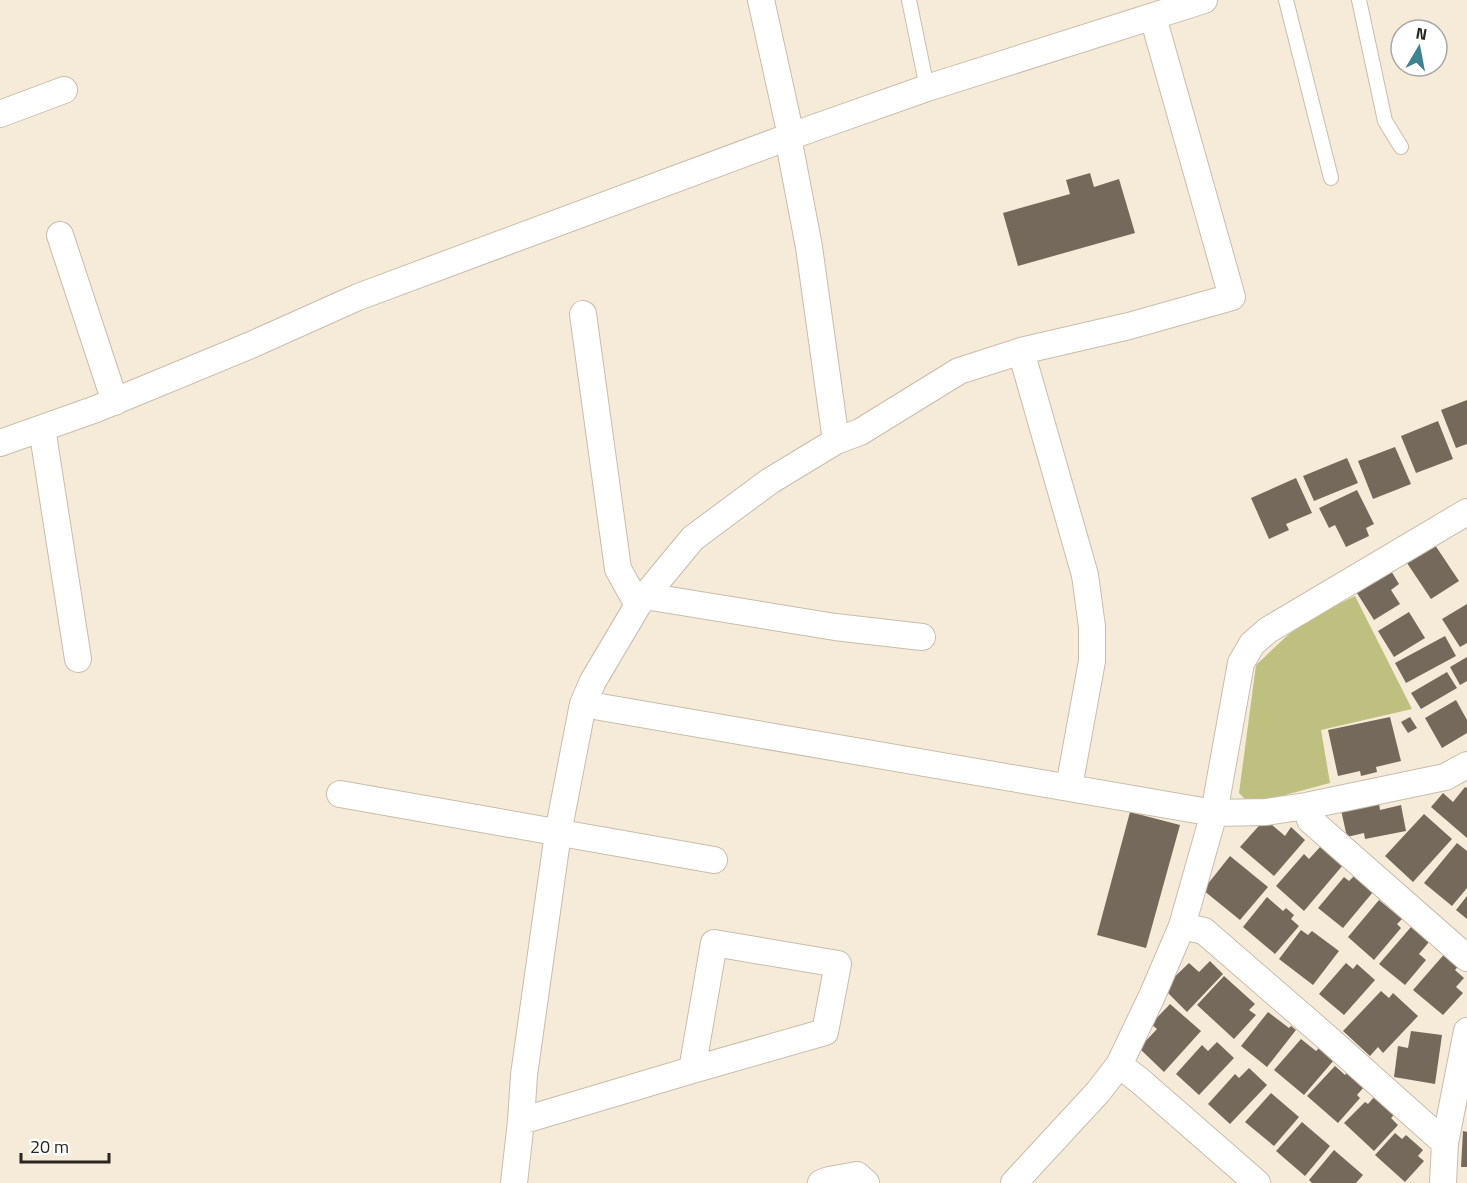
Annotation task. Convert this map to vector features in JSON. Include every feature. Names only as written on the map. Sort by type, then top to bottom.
[{"type":"street","points":[[761,0],[810,248],[836,441]]},
{"type":"street","points":[[0,443],[115,402],[358,297],[789,137],[1164,9],[1204,0]]},
{"type":"street","points":[[514,1183],[524,1075],[558,833],[583,704],[593,681],[641,601],[693,538],[770,481],[836,441],[860,432],[959,371],[1021,351],[1129,326],[1232,297],[1164,9]]},
{"type":"street","points":[[0,114],[64,90]]},
{"type":"street","points":[[60,235],[115,402]]},
{"type":"street","points":[[583,314],[618,568],[641,601],[922,638]]},
{"type":"street","points":[[1021,351],[1085,575],[1092,627],[1092,662],[1069,787]]},
{"type":"street","points":[[42,428],[78,659]]},
{"type":"street","points":[[1014,1183],[1098,1092],[1119,1065],[1152,996],[1182,926],[1214,813],[1241,663],[1252,644],[1268,630],[1467,512]]},
{"type":"street","points":[[583,704],[1214,813],[1266,812],[1306,806],[1445,777],[1467,765]]},
{"type":"street","points":[[340,794],[714,860]]},
{"type":"street","points":[[1306,806],[1310,820],[1467,958]]},
{"type":"street","points":[[1182,926],[1204,931],[1445,1143]]},
{"type":"street","points":[[521,1121],[825,1032],[838,964],[714,943],[692,1070]]},
{"type":"street","points":[[1443,1183],[1445,1143],[1467,1031]]},
{"type":"street","points":[[1119,1065],[1257,1183]]},
{"type":"street","points":[[821,1183],[857,1175],[866,1183]]},
{"type":"lane","points":[[909,0],[927,88]]},
{"type":"lane","points":[[1286,0],[1331,178]]},
{"type":"lane","points":[[1359,0],[1385,121],[1401,147]]},
{"type":"green space","points":[[1355,596],[1412,709],[1321,730],[1330,783],[1259,802],[1247,801],[1239,793],[1256,665],[1289,634],[1316,615]]},
{"type":"building","points":[[1090,173],[1094,187],[1119,179],[1135,233],[1018,266],[1003,213],[1070,194],[1066,180]]},
{"type":"building","points":[[1467,400],[1467,444],[1456,448],[1441,410]]},
{"type":"building","points":[[1438,421],[1453,459],[1416,473],[1401,436]]},
{"type":"building","points":[[1395,447],[1411,484],[1373,499],[1358,461]]},
{"type":"building","points":[[1347,458],[1358,483],[1314,501],[1303,476]]},
{"type":"building","points":[[1296,478],[1312,513],[1286,524],[1289,530],[1269,539],[1251,498]]},
{"type":"building","points":[[1357,490],[1374,524],[1366,528],[1369,536],[1346,547],[1335,525],[1329,528],[1319,508]]},
{"type":"building","points":[[1435,545],[1459,581],[1431,599],[1407,563]]},
{"type":"building","points":[[1390,569],[1399,584],[1391,590],[1400,604],[1374,620],[1355,590]]},
{"type":"building","points":[[1467,604],[1467,643],[1460,647],[1442,619]]},
{"type":"building","points":[[1409,612],[1425,638],[1394,657],[1378,631]]},
{"type":"building","points":[[1445,636],[1456,656],[1406,683],[1395,663]]},
{"type":"building","points":[[1467,657],[1467,681],[1460,685],[1450,667]]},
{"type":"building","points":[[1447,672],[1457,688],[1421,709],[1411,693]]},
{"type":"building","points":[[1456,700],[1467,720],[1467,733],[1442,748],[1425,718]]},
{"type":"building","points":[[1390,717],[1401,761],[1376,767],[1377,772],[1361,776],[1360,771],[1338,776],[1328,730]]},
{"type":"building","points":[[1410,717],[1417,728],[1408,733],[1401,722]]},
{"type":"building","points":[[1465,787],[1467,788],[1467,838],[1431,807],[1443,793],[1453,802]]},
{"type":"building","points":[[1379,803],[1380,810],[1401,805],[1406,831],[1365,839],[1364,833],[1347,837],[1341,810]]},
{"type":"building","points":[[1130,812],[1180,825],[1146,948],[1097,935]]},
{"type":"building","points":[[1424,814],[1452,839],[1413,882],[1385,856]]},
{"type":"building","points":[[1265,819],[1285,836],[1291,827],[1305,840],[1274,876],[1240,847]]},
{"type":"building","points":[[1457,843],[1467,851],[1467,888],[1452,906],[1424,883]]},
{"type":"building","points":[[1321,846],[1343,865],[1304,911],[1276,886],[1304,854],[1309,859]]},
{"type":"building","points":[[1230,856],[1268,887],[1240,920],[1203,890]]},
{"type":"building","points":[[1354,876],[1373,892],[1343,928],[1318,908],[1344,877],[1349,881]]},
{"type":"building","points":[[1467,896],[1467,919],[1456,910]]},
{"type":"building","points":[[1267,897],[1283,911],[1286,908],[1294,915],[1291,919],[1299,926],[1275,954],[1243,927]]},
{"type":"building","points":[[1379,900],[1402,919],[1397,924],[1401,928],[1374,960],[1348,937]]},
{"type":"building","points":[[1411,927],[1429,942],[1419,954],[1426,960],[1405,985],[1379,964]]},
{"type":"building","points":[[1301,930],[1308,935],[1312,931],[1339,951],[1313,985],[1279,959]]},
{"type":"building","points":[[1447,951],[1461,963],[1455,970],[1464,978],[1456,987],[1463,993],[1443,1015],[1413,990]]},
{"type":"building","points":[[1210,961],[1223,974],[1187,1012],[1163,988],[1189,963],[1199,972]]},
{"type":"building","points":[[1346,963],[1353,969],[1357,964],[1375,980],[1344,1015],[1319,994]]},
{"type":"building","points":[[1224,976],[1255,1004],[1249,1010],[1256,1015],[1234,1039],[1197,1005]]},
{"type":"building","points":[[1381,991],[1389,998],[1393,993],[1418,1016],[1383,1053],[1378,1047],[1370,1056],[1343,1031]]},
{"type":"building","points":[[1170,1004],[1201,1031],[1164,1072],[1139,1048],[1157,1029],[1151,1024]]},
{"type":"building","points":[[1268,1012],[1289,1028],[1291,1026],[1296,1030],[1267,1067],[1241,1046]]},
{"type":"building","points":[[1411,1031],[1442,1035],[1435,1084],[1394,1077],[1398,1046],[1408,1048]]},
{"type":"building","points":[[1301,1039],[1316,1051],[1319,1048],[1334,1060],[1304,1095],[1274,1070]]},
{"type":"building","points":[[1217,1042],[1234,1058],[1199,1095],[1176,1074],[1202,1045],[1208,1051]]},
{"type":"building","points":[[1335,1066],[1345,1075],[1348,1071],[1365,1086],[1357,1095],[1360,1098],[1338,1123],[1307,1096]]},
{"type":"building","points":[[1249,1068],[1267,1085],[1230,1124],[1208,1104],[1235,1074],[1239,1078]]},
{"type":"building","points":[[1271,1093],[1299,1117],[1274,1146],[1245,1122]]},
{"type":"building","points":[[1375,1096],[1395,1114],[1391,1118],[1398,1125],[1374,1151],[1344,1123],[1365,1102],[1368,1104]]},
{"type":"building","points":[[1302,1122],[1330,1146],[1305,1176],[1276,1151]]},
{"type":"building","points":[[1463,1131],[1467,1132],[1467,1167],[1461,1167]]},
{"type":"building","points":[[1395,1133],[1402,1139],[1406,1135],[1423,1150],[1418,1156],[1424,1161],[1405,1182],[1375,1155]]},
{"type":"building","points":[[1334,1150],[1363,1175],[1356,1183],[1312,1183],[1309,1180]]}]
